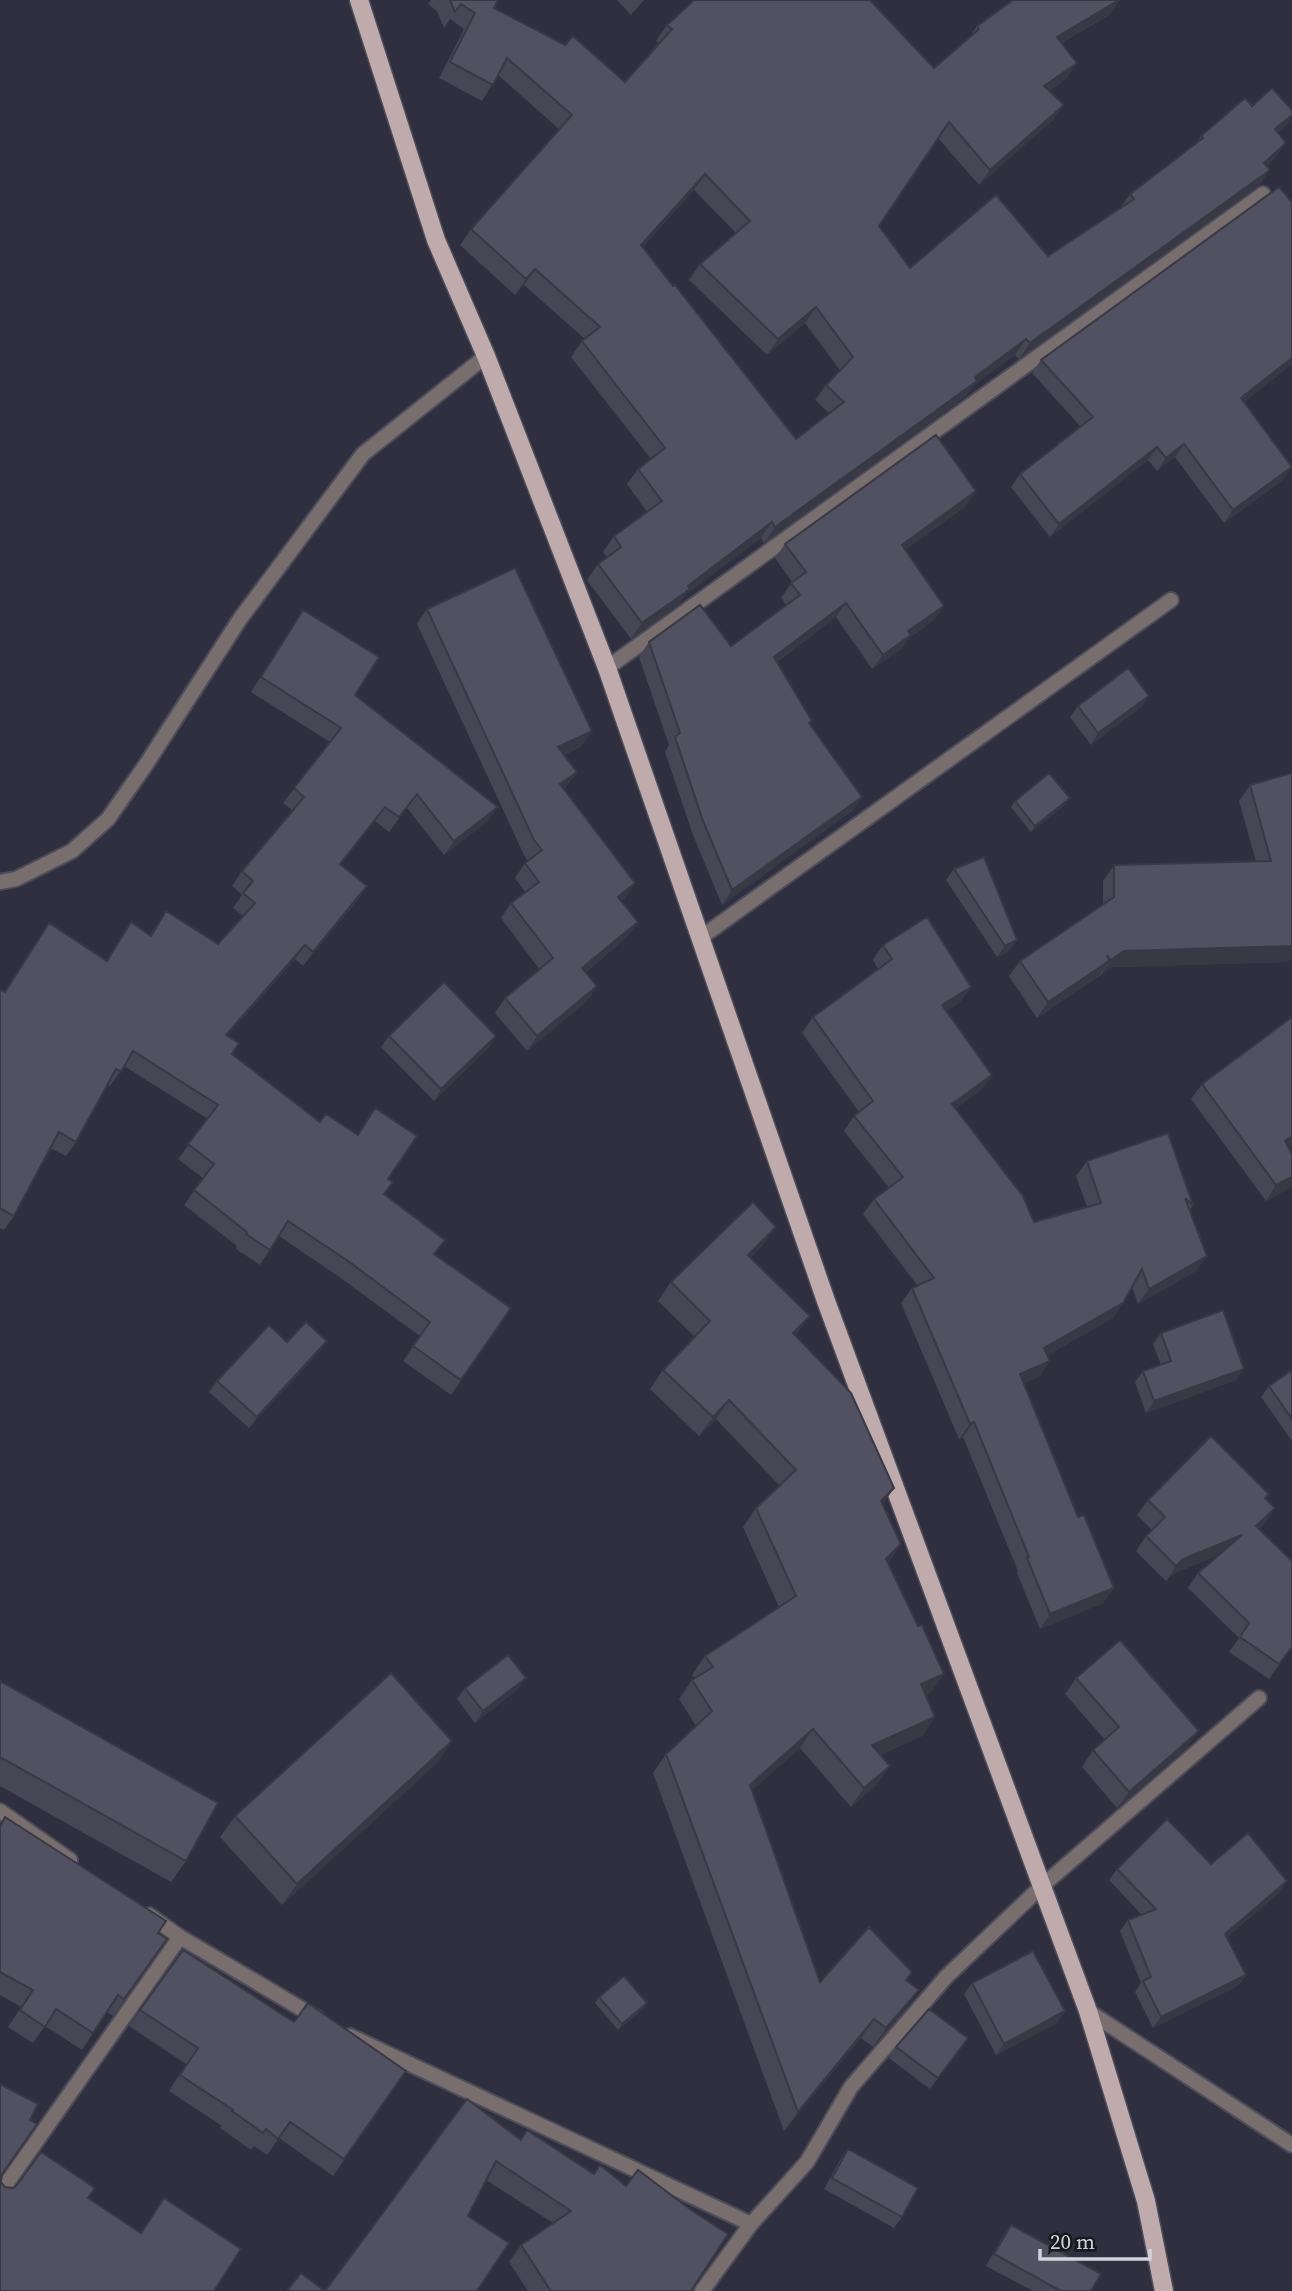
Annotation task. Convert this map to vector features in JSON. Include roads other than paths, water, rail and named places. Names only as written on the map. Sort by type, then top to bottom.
[{"type":"main road","points":[[359,0],[436,240],[486,356],[607,668],[830,1314],[1088,2011],[1146,2201],[1164,2291]]},
{"type":"street","points":[[607,668],[1263,194]]},
{"type":"street","points":[[0,883],[16,879],[72,851],[108,819],[240,619],[363,454],[486,356]]},
{"type":"street","points":[[700,938],[1171,600]]},
{"type":"street","points":[[702,2291],[751,2224],[807,2162],[851,2087],[946,1977],[1042,1886],[1259,1698]]},
{"type":"street","points":[[0,1811],[79,1866]]},
{"type":"street","points":[[135,1905],[180,1937],[333,2028],[751,2224]]},
{"type":"street","points":[[0,2193],[180,1937]]},
{"type":"street","points":[[1088,2011],[1292,2145]]}]
